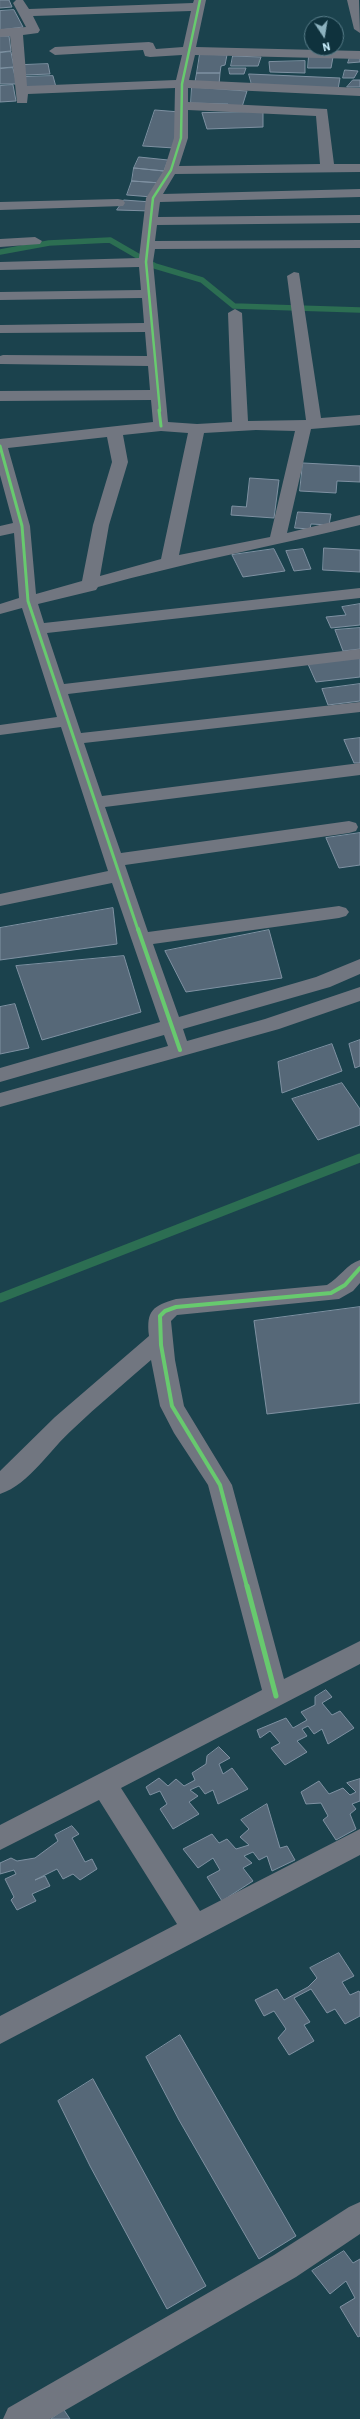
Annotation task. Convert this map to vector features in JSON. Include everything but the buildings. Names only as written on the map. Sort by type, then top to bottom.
[{"type":"street","points":[[0,33],[34,30],[18,0]]},
{"type":"street","points":[[353,0],[360,29]]},
{"type":"street","points":[[24,13],[198,9]]},
{"type":"street","points":[[165,21],[198,9]]},
{"type":"street","points":[[161,426],[147,294],[147,256],[150,221],[154,198],[170,170],[181,138],[180,106],[182,84],[198,9]]},
{"type":"street","points":[[32,26],[48,25]]},
{"type":"street","points":[[16,32],[22,95],[182,84],[360,92]]},
{"type":"street","points":[[55,51],[148,46],[150,54],[189,51],[360,55]]},
{"type":"street","points":[[180,106],[322,112],[327,167]]},
{"type":"street","points":[[170,170],[327,167],[360,168]]},
{"type":"street","points":[[154,198],[360,193]]},
{"type":"street","points":[[0,206],[118,203]]},
{"type":"street","points":[[150,221],[360,219]]},
{"type":"street","points":[[0,243],[35,241]]},
{"type":"street","points":[[0,266],[147,256],[260,246],[360,244]]},
{"type":"street","points":[[278,540],[309,424],[294,276]]},
{"type":"street","points":[[0,296],[147,294]]},
{"type":"street","points":[[235,313],[240,427]]},
{"type":"street","points":[[0,329],[151,327]]},
{"type":"street","points":[[3,360],[154,361]]},
{"type":"street","points":[[0,396],[158,395]]},
{"type":"street","points":[[180,1050],[117,868],[28,601],[22,526],[0,445],[161,426],[197,429],[360,420]]},
{"type":"street","points":[[169,562],[197,429]]},
{"type":"street","points":[[90,586],[102,525],[120,462],[114,432]]},
{"type":"street","points":[[0,609],[90,586],[169,562],[278,540],[360,520]]},
{"type":"street","points":[[0,531],[22,526]]},
{"type":"street","points":[[38,629],[360,593]]},
{"type":"street","points":[[58,690],[360,654]]},
{"type":"street","points":[[74,739],[360,707]]},
{"type":"street","points":[[0,730],[68,720]]},
{"type":"street","points":[[95,803],[360,769]]},
{"type":"street","points":[[0,900],[117,868],[349,827]]},
{"type":"street","points":[[142,939],[339,912]]},
{"type":"street","points":[[0,1075],[323,982],[360,966]]},
{"type":"street","points":[[0,1100],[272,1024],[360,994]]},
{"type":"street","points":[[276,1696],[220,1485],[212,1468],[172,1406],[160,1339],[160,1316],[166,1310],[176,1307],[331,1293],[345,1285],[360,1268]]},
{"type":"street","points":[[0,1484],[16,1472],[63,1423],[160,1339]]},
{"type":"street","points":[[0,1838],[360,1652]]},
{"type":"street","points":[[104,1784],[195,1928]]},
{"type":"street","points":[[0,2031],[360,1841]]},
{"type":"street","points":[[19,2419],[285,2266],[360,2217]]},
{"type":"waterway","points":[[0,252],[49,243],[110,240],[155,266],[202,280],[234,306],[360,310]]},
{"type":"waterway","points":[[0,1298],[360,1158]]},
{"type":"cycle path","points":[[161,426],[146,262],[153,198],[171,170],[181,138],[182,84],[200,0]]},
{"type":"cycle path","points":[[0,446],[22,526],[28,601],[111,853],[180,1050]]},
{"type":"cycle path","points":[[276,1696],[220,1485],[209,1465],[177,1416],[170,1400],[165,1375],[159,1321],[160,1316],[165,1311],[176,1307],[331,1293],[345,1285],[360,1268]]}]
